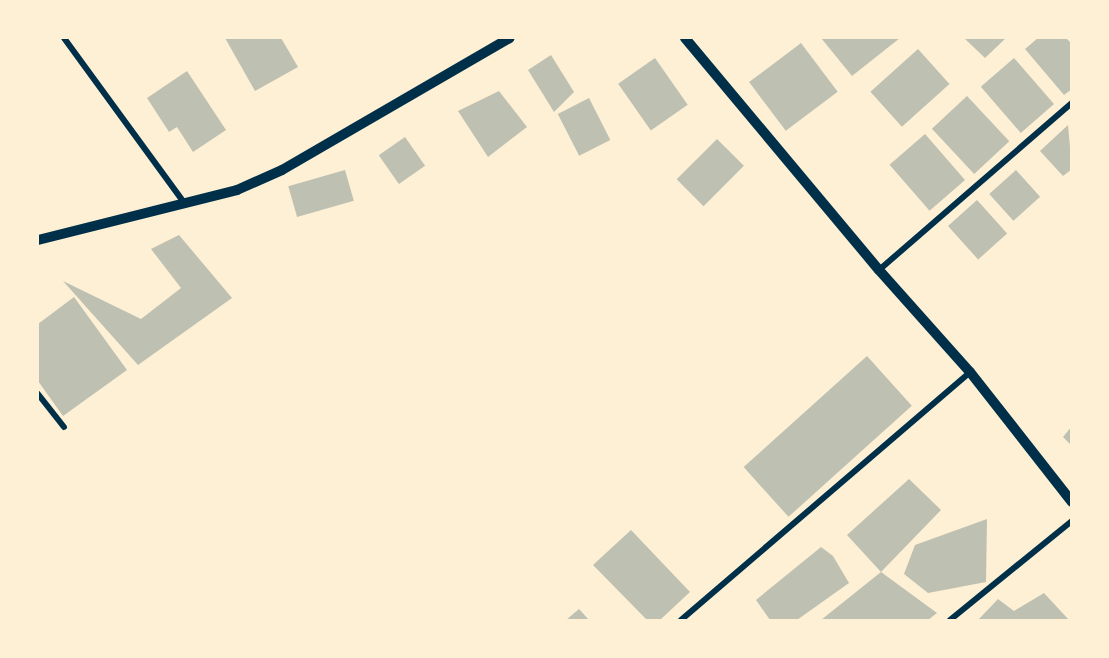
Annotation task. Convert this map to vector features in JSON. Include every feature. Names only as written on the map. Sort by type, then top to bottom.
[{"type":"street","points":[[64,38],[185,205]]},
{"type":"street","points":[[38,240],[185,205],[237,190],[282,170],[510,38]]},
{"type":"street","points":[[686,38],[879,270],[970,372],[1071,502]]},
{"type":"street","points":[[879,270],[1071,103]]},
{"type":"street","points":[[681,621],[970,372]]},
{"type":"street","points":[[38,394],[64,427]]},
{"type":"street","points":[[950,621],[1071,520]]},
{"type":"building","points":[[225,38],[281,38],[298,67],[255,91]]},
{"type":"building","points":[[821,38],[900,38],[852,76]]},
{"type":"building","points":[[964,38],[1006,38],[985,58]]},
{"type":"building","points":[[1038,38],[1066,38],[1072,44],[1072,89],[1064,95],[1025,49]]},
{"type":"building","points":[[801,43],[838,92],[786,131],[749,82]]},
{"type":"building","points":[[918,49],[949,84],[902,127],[870,92]]},
{"type":"building","points":[[551,55],[574,92],[554,112],[528,70]]},
{"type":"building","points":[[655,58],[688,105],[651,131],[618,84]]},
{"type":"building","points":[[1014,58],[1054,104],[1021,133],[981,87]]},
{"type":"building","points":[[187,71],[226,130],[193,152],[177,127],[169,132],[147,98]]},
{"type":"building","points":[[499,91],[527,127],[488,157],[458,111]]},
{"type":"building","points":[[967,96],[1009,141],[974,174],[932,129]]},
{"type":"building","points":[[589,98],[610,140],[579,156],[558,114]]},
{"type":"building","points":[[1068,125],[1072,169],[1063,176],[1040,151]]},
{"type":"building","points":[[925,134],[965,180],[930,211],[890,165]]},
{"type":"building","points":[[405,137],[425,166],[399,184],[379,155]]},
{"type":"building","points":[[717,139],[744,166],[704,206],[677,179]]},
{"type":"building","points":[[345,170],[354,201],[297,217],[288,186]]},
{"type":"building","points":[[1016,170],[1040,197],[1013,221],[989,194]]},
{"type":"building","points":[[977,200],[1007,233],[978,260],[948,226]]},
{"type":"building","points":[[179,235],[232,298],[138,365],[63,281],[141,319],[181,288],[151,249]]},
{"type":"building","points":[[74,297],[127,370],[63,416],[38,381],[38,324]]},
{"type":"building","points":[[867,356],[912,406],[788,517],[744,467]]},
{"type":"building","points":[[1072,426],[1072,446],[1063,437]]},
{"type":"building","points":[[909,479],[941,510],[881,572],[847,535]]},
{"type":"building","points":[[987,519],[986,582],[928,593],[904,574],[915,545]]},
{"type":"building","points":[[631,530],[690,592],[660,620],[647,620],[593,565]]},
{"type":"building","points":[[821,547],[833,556],[849,583],[797,620],[770,620],[756,600]]},
{"type":"building","points":[[881,572],[937,613],[928,620],[821,620]]},
{"type":"building","points":[[1044,593],[1069,620],[978,620],[998,599],[1014,611]]},
{"type":"building","points":[[579,609],[589,620],[566,620]]}]
